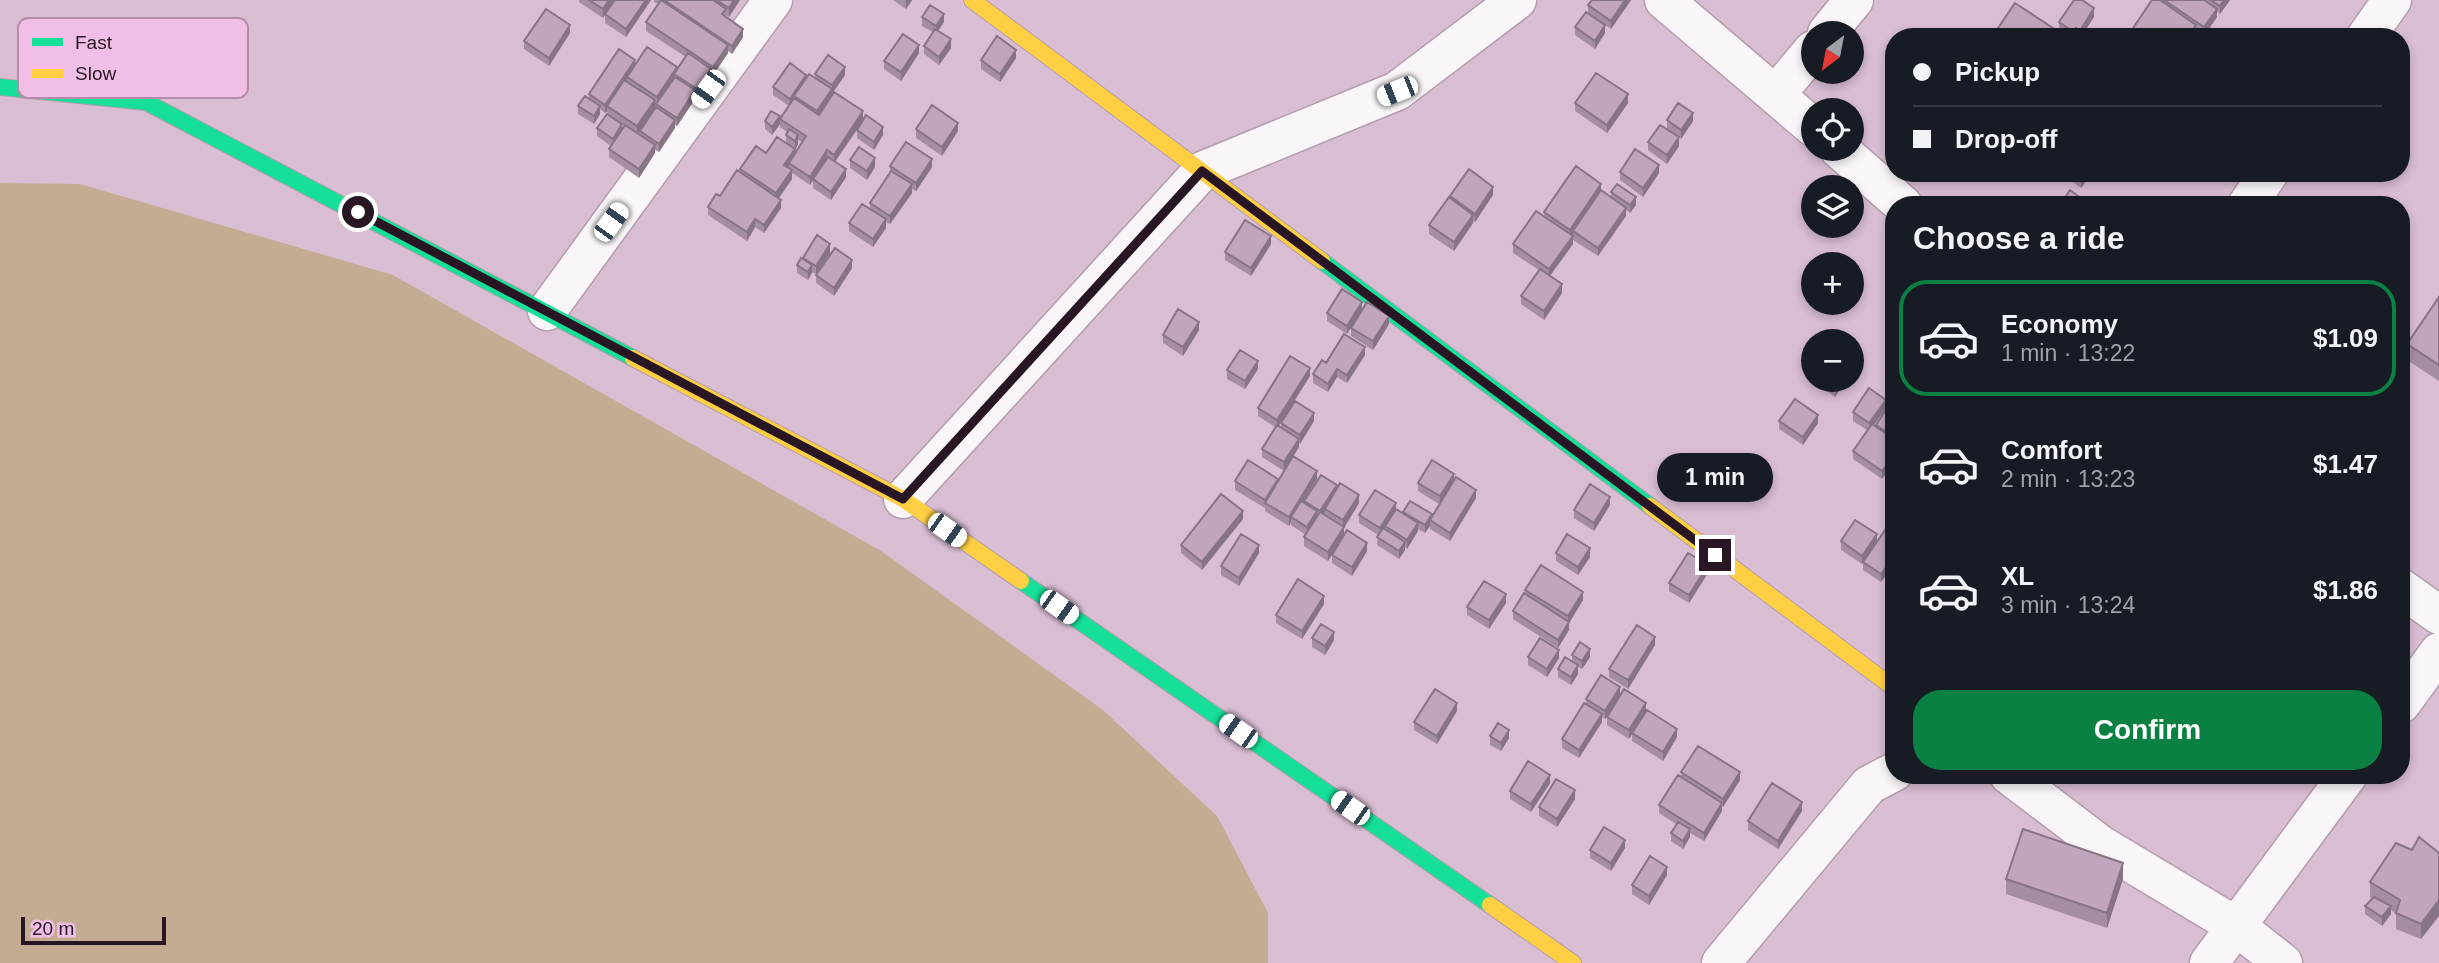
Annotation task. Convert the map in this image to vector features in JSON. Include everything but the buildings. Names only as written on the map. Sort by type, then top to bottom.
[{"type":"street","points":[[547,311],[773,0]]},
{"type":"street","points":[[972,0],[1885,681]]},
{"type":"street","points":[[903,499],[1202,171],[1397,91],[1517,0]]},
{"type":"street","points":[[1664,0],[1801,116]]},
{"type":"street","points":[[1837,21],[1854,0]]},
{"type":"street","points":[[2372,28],[2392,0]]},
{"type":"street","points":[[1776,94],[1801,64]]},
{"type":"street","points":[[0,87],[18,89]]},
{"type":"street","points":[[107,98],[146,102],[903,499],[1573,963]]},
{"type":"street","points":[[1853,161],[1893,196]]},
{"type":"street","points":[[2410,594],[2439,615]]},
{"type":"street","points":[[2410,692],[2439,652]]},
{"type":"street","points":[[1721,963],[1869,785],[1885,777]]},
{"type":"street","points":[[2021,784],[2101,845],[2236,926],[2283,963]]},
{"type":"street","points":[[2209,963],[2341,784]]},
{"type":"shaded area","points":[[0,183],[80,184],[393,275],[881,551],[1103,710],[1217,816],[1268,913],[1268,963],[0,963]]},
{"type":"traffic: fast","points":[[0,87],[18,89]]},
{"type":"traffic: fast","points":[[107,98],[146,102],[633,358]]},
{"type":"traffic: fast","points":[[1322,261],[1650,506]]},
{"type":"traffic: fast","points":[[1021,581],[1490,905]]},
{"type":"traffic: slow","points":[[972,0],[1322,261]]},
{"type":"traffic: slow","points":[[633,358],[903,499],[1021,581]]},
{"type":"traffic: slow","points":[[1650,506],[1885,681]]},
{"type":"traffic: slow","points":[[1490,905],[1573,963]]},
{"type":"route","points":[[358,212],[903,499],[1202,171],[1715,555]]}]
